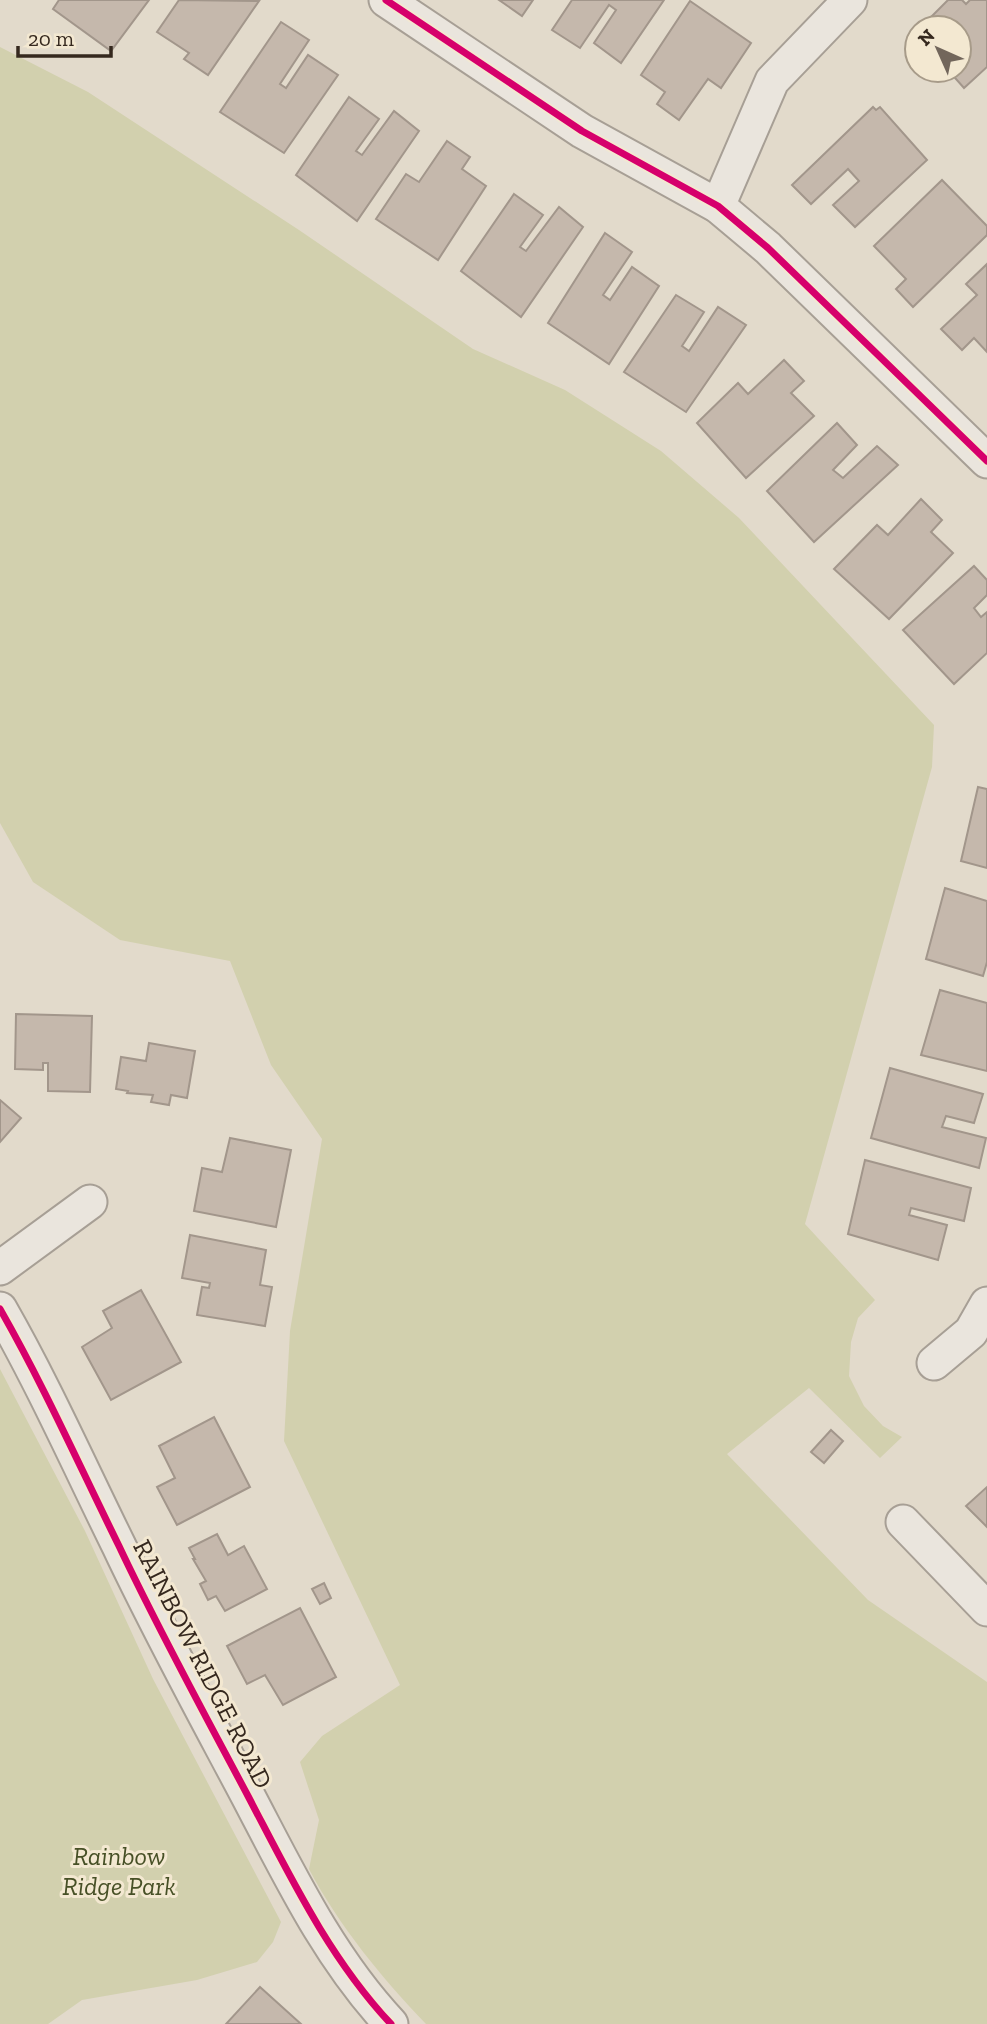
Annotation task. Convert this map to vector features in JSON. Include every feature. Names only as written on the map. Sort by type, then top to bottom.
[{"type":"street","points":[[386,0],[582,131],[718,206],[768,248],[987,461]]},
{"type":"street","points":[[718,206],[772,81],[850,0]]},
{"type":"street","points":[[0,1268],[90,1202]]},
{"type":"street","points":[[934,1363],[971,1332],[987,1304]]},
{"type":"street","name":"RAINBOW RIDGE ROAD","points":[[0,1309],[76,1455],[119,1547],[200,1706],[311,1916],[349,1975],[390,2023]]},
{"type":"street","points":[[903,1522],[987,1609]]},
{"type":"green space","points":[[0,47],[88,92],[299,230],[473,349],[565,390],[661,451],[739,518],[934,725],[932,767],[805,1224],[875,1300],[858,1318],[851,1342],[849,1376],[864,1406],[883,1426],[902,1437],[880,1458],[809,1388],[727,1454],[868,1600],[987,1682],[987,2024],[426,2024],[362,1951],[309,1869],[319,1820],[300,1762],[322,1736],[400,1685],[284,1441],[290,1331],[322,1139],[271,1065],[230,961],[120,940],[33,882],[0,823]]},
{"type":"green space","name":"Rainbow Ridge Park","points":[[0,1369],[85,1531],[153,1679],[281,1922],[273,1942],[257,1962],[197,1980],[82,2000],[48,2024],[0,2024]]},
{"type":"building","points":[[59,0],[149,0],[111,51],[53,9]]},
{"type":"building","points":[[179,0],[259,1],[208,75],[184,59],[189,53],[157,32]]},
{"type":"building","points":[[499,0],[533,0],[522,16]]},
{"type":"building","points":[[572,0],[664,0],[621,63],[594,43],[616,10],[609,5],[580,48],[552,30]]},
{"type":"building","points":[[948,0],[962,0],[966,4],[970,0],[987,0],[987,67],[973,80],[973,14],[934,14]]},
{"type":"building","points":[[690,1],[751,43],[721,88],[708,79],[679,120],[657,104],[665,92],[641,75]]},
{"type":"building","points":[[281,22],[309,40],[280,84],[286,88],[308,55],[338,75],[284,153],[220,112]]},
{"type":"building","points":[[349,97],[379,119],[356,151],[362,155],[394,111],[419,131],[357,221],[296,175]]},
{"type":"building","points":[[873,107],[876,110],[880,107],[927,160],[855,227],[833,205],[859,181],[848,169],[811,204],[792,185]]},
{"type":"building","points":[[447,141],[470,157],[462,169],[486,186],[438,260],[376,219],[406,174],[419,182]]},
{"type":"building","points":[[942,180],[987,226],[987,235],[913,307],[896,289],[906,279],[874,246]]},
{"type":"building","points":[[514,194],[543,215],[520,247],[526,251],[559,207],[583,227],[521,317],[461,271]]},
{"type":"building","points":[[605,233],[632,252],[603,295],[610,300],[632,267],[659,286],[609,364],[548,323]]},
{"type":"building","points":[[987,264],[987,352],[974,338],[962,350],[941,329],[977,295],[966,284]]},
{"type":"building","points":[[676,295],[704,312],[682,346],[689,351],[718,307],[746,325],[686,412],[624,372]]},
{"type":"building","points":[[784,360],[804,381],[791,393],[814,416],[746,478],[697,423],[738,383],[748,394]]},
{"type":"building","points":[[837,423],[857,445],[833,470],[843,478],[877,446],[898,465],[814,542],[767,491]]},
{"type":"building","points":[[921,499],[942,520],[931,532],[953,553],[889,619],[834,569],[877,525],[888,535]]},
{"type":"building","points":[[974,566],[987,580],[987,595],[974,608],[981,617],[987,612],[987,653],[954,684],[903,630]]},
{"type":"building","points":[[978,787],[987,789],[987,868],[961,861]]},
{"type":"building","points":[[945,888],[987,901],[987,962],[983,976],[926,959]]},
{"type":"building","points":[[940,990],[987,1003],[987,1071],[921,1055]]},
{"type":"building","points":[[16,1014],[92,1016],[90,1092],[48,1091],[48,1063],[43,1063],[43,1070],[15,1069]]},
{"type":"building","points":[[149,1043],[195,1051],[187,1098],[171,1095],[169,1105],[151,1102],[153,1095],[127,1093],[128,1091],[116,1089],[121,1057],[146,1061]]},
{"type":"building","points":[[890,1068],[983,1094],[974,1123],[946,1116],[942,1127],[986,1138],[979,1168],[871,1138]]},
{"type":"building","points":[[0,1100],[21,1118],[0,1142]]},
{"type":"building","points":[[230,1138],[291,1150],[276,1227],[194,1211],[202,1168],[222,1172]]},
{"type":"building","points":[[865,1160],[971,1188],[964,1221],[911,1208],[909,1215],[947,1225],[938,1260],[848,1234]]},
{"type":"building","points":[[190,1235],[266,1250],[260,1285],[272,1287],[265,1326],[197,1315],[202,1287],[209,1288],[210,1283],[182,1278]]},
{"type":"building","points":[[141,1290],[181,1362],[111,1400],[82,1347],[112,1328],[103,1311]]},
{"type":"building","points":[[214,1417],[250,1487],[177,1525],[157,1487],[175,1478],[159,1446]]},
{"type":"building","points":[[831,1430],[843,1441],[824,1463],[811,1452]]},
{"type":"building","points":[[987,1487],[987,1527],[966,1506]]},
{"type":"building","points":[[217,1534],[228,1555],[244,1546],[267,1589],[225,1611],[216,1596],[208,1600],[200,1584],[206,1581],[189,1548]]},
{"type":"building","points":[[324,1583],[331,1598],[320,1604],[312,1589]]},
{"type":"building","points":[[300,1608],[336,1677],[283,1705],[265,1675],[247,1684],[227,1646]]},
{"type":"building","points":[[260,1987],[301,2024],[226,2024]]},
{"type":"cycle path","points":[[386,0],[582,131],[718,206],[768,248],[987,461]]},
{"type":"cycle path","points":[[0,1309],[47,1397],[166,1641],[295,1886],[348,1972],[391,2024]]}]
